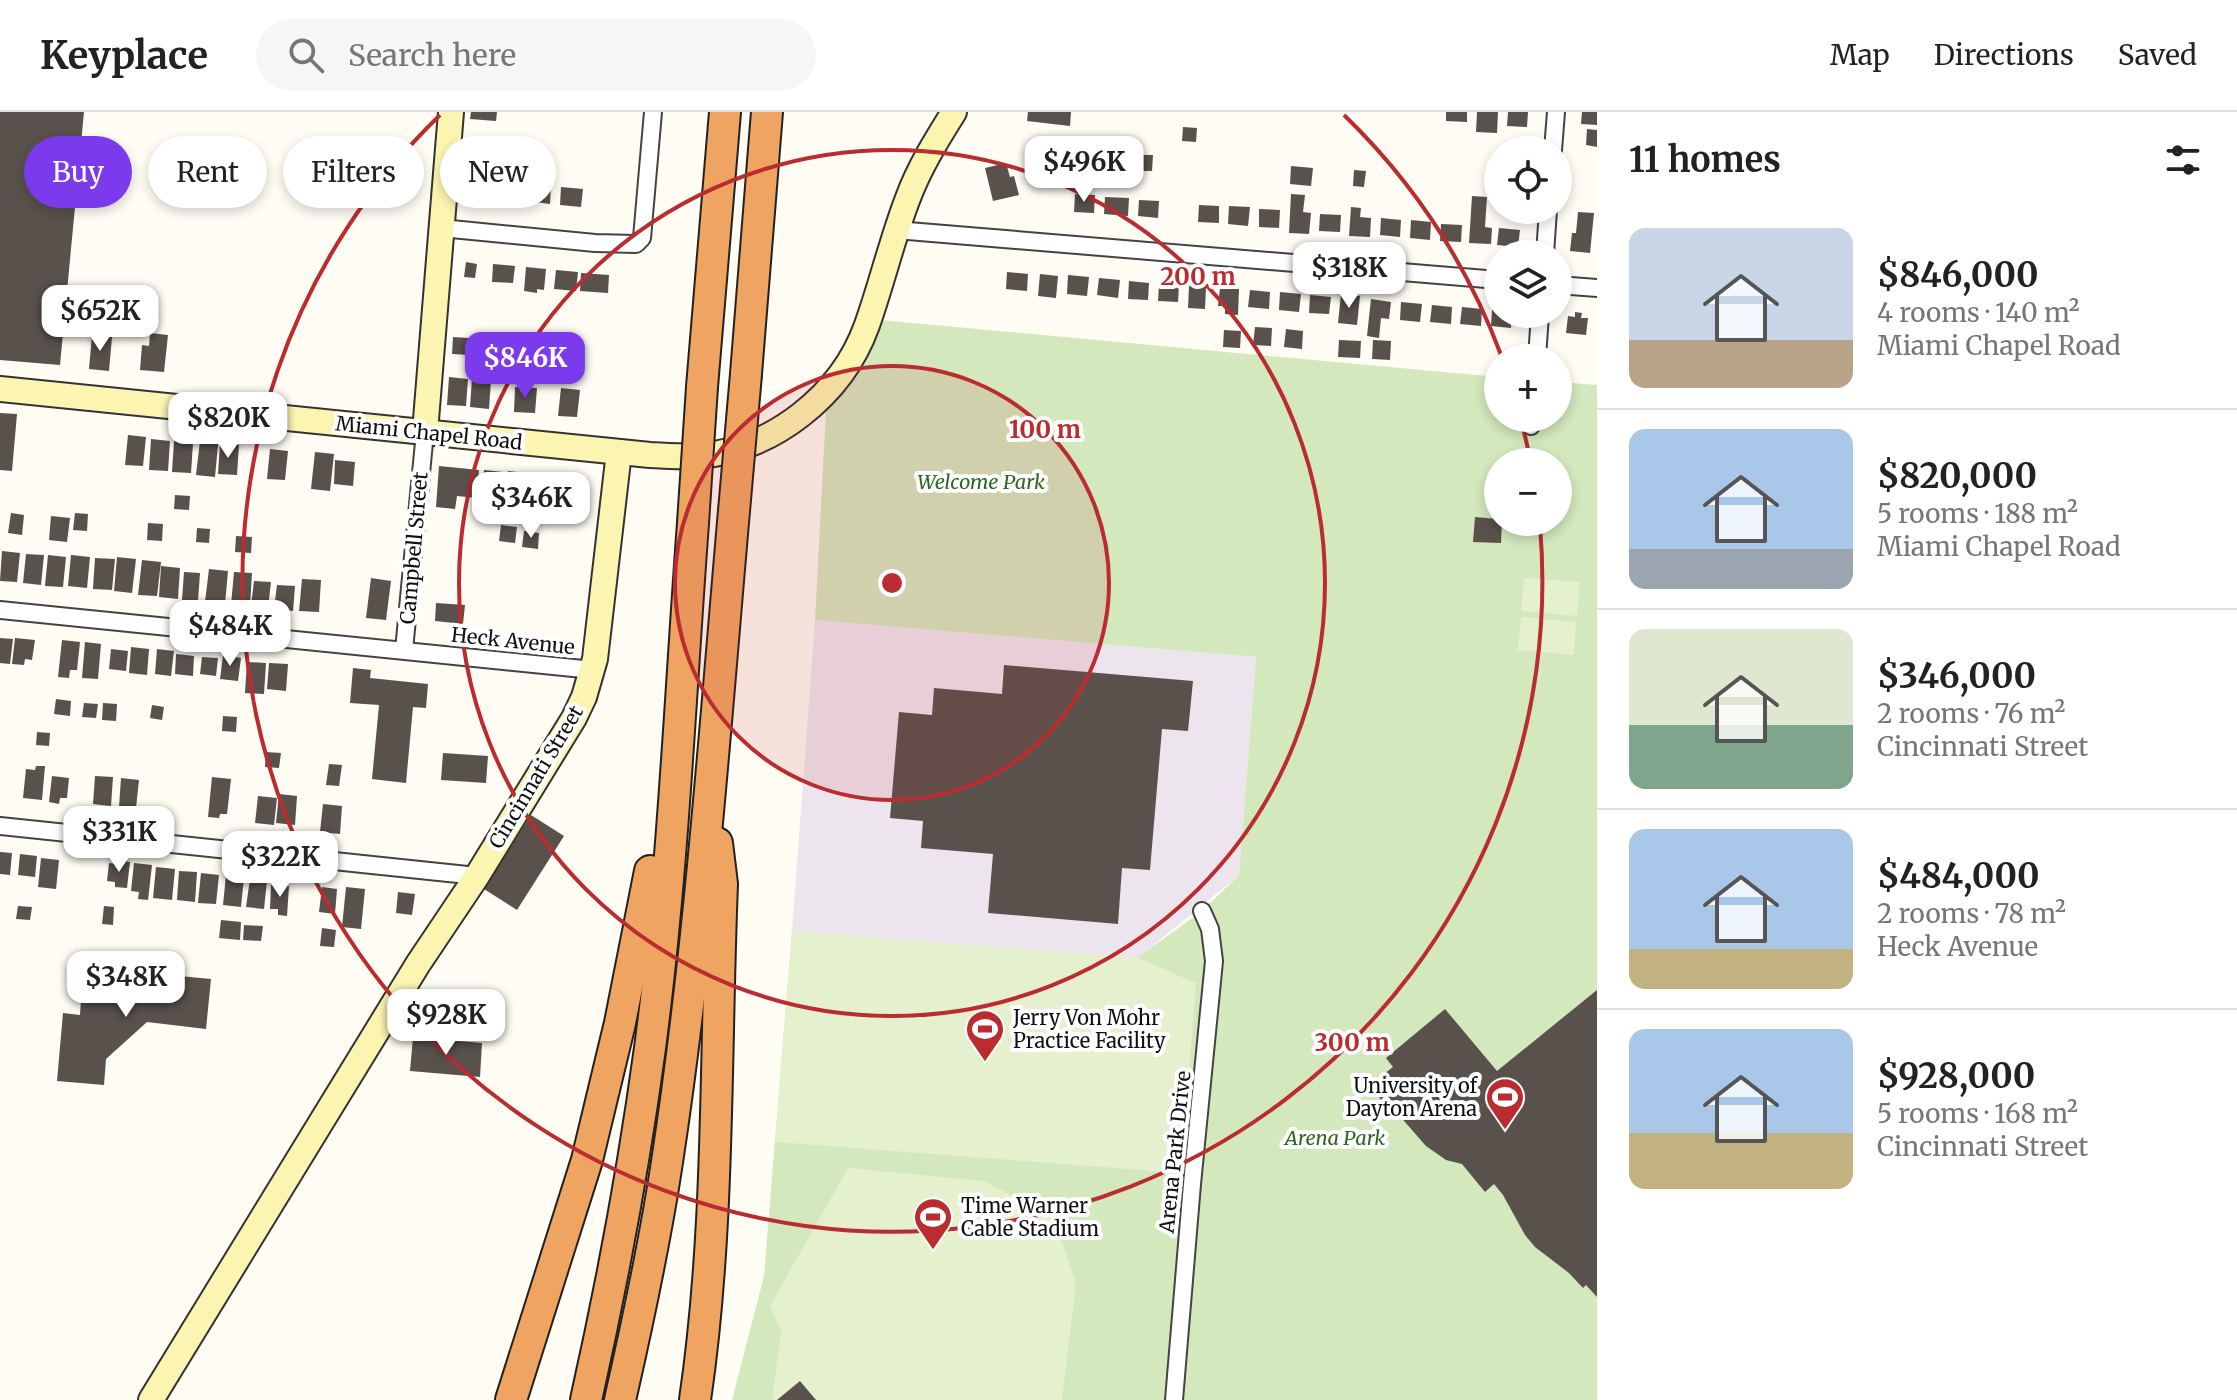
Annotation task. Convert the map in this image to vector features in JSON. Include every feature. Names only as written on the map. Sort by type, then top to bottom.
[{"type":"highway","points":[[586,1400],[613,1270],[650,1048],[665,911],[725,112]]},
{"type":"highway","points":[[620,1400],[659,1211],[692,972],[767,112]]},
{"type":"highway","points":[[514,1396],[590,1147],[620,1023],[654,845],[674,780]]},
{"type":"highway","points":[[695,1396],[706,1325],[709,1274],[722,884],[710,791]]},
{"type":"street","name":"Campbell Street","points":[[404,650],[451,112]]},
{"type":"street","points":[[441,228],[629,245],[640,242],[653,112]]},
{"type":"street","points":[[619,452],[681,457],[738,448],[769,435],[802,413],[827,391],[853,354],[866,327],[909,195],[954,112]]},
{"type":"street","points":[[1554,136],[1556,112]]},
{"type":"street","points":[[896,230],[1484,279]]},
{"type":"street","points":[[1572,286],[1597,288]]},
{"type":"street","name":"Miami Chapel Road","points":[[0,389],[619,452]]},
{"type":"street","name":"Cincinnati Street","points":[[151,1400],[418,964],[566,733],[584,697],[593,670],[619,452]]},
{"type":"street","name":"Heck Avenue","points":[[0,610],[593,670]]},
{"type":"street","points":[[0,826],[477,876]]},
{"type":"street","name":"Arena Park Drive","points":[[1174,1400],[1214,961],[1210,929],[1202,911]]},
{"type":"shaded area","points":[[815,620],[1256,657],[1239,875],[1138,958],[792,931]]},
{"type":"green space","name":"Arena Park","points":[[869,319],[1484,376],[1484,432],[1572,432],[1572,383],[1597,385],[1597,1400],[732,1400],[764,1276],[792,931],[1137,958],[1202,911],[1239,875],[1256,657],[815,620],[827,391]]},
{"type":"green space","points":[[1524,578],[1580,582],[1577,616],[1521,611]]},
{"type":"green space","points":[[1521,617],[1576,622],[1574,655],[1518,650]]},
{"type":"green space","name":"Jerry Von Mohr Practice Facility","points":[[792,931],[1138,958],[1196,983],[1181,1173],[775,1142]]},
{"type":"green space","name":"Time Warner Cable Stadium","points":[[848,1168],[984,1181],[1054,1217],[1076,1284],[1062,1400],[772,1400],[781,1332],[770,1306]]},
{"type":"building","points":[[0,112],[84,112],[82,136],[24,136],[24,208],[75,208],[60,365],[0,360]]},
{"type":"building","points":[[471,112],[497,112],[496,121],[470,119]]},
{"type":"building","points":[[1028,112],[1071,112],[1070,126],[1027,121]]},
{"type":"building","points":[[1446,112],[1467,112],[1467,122],[1446,121]]},
{"type":"building","points":[[1477,112],[1498,112],[1497,133],[1476,132]]},
{"type":"building","points":[[1508,112],[1528,112],[1527,127],[1507,126]]},
{"type":"building","points":[[1582,112],[1597,112],[1597,125],[1581,124]]},
{"type":"building","points":[[1183,127],[1197,128],[1196,142],[1182,141]]},
{"type":"building","points":[[1587,129],[1597,130],[1597,147],[1586,145]]},
{"type":"building","points":[[1112,152],[1125,152],[1124,169],[1111,168]]},
{"type":"building","points":[[1142,155],[1153,155],[1152,171],[1142,171]]},
{"type":"building","points":[[1006,163],[1010,177],[1014,176],[1019,195],[993,201],[985,168]]},
{"type":"building","points":[[1291,166],[1313,168],[1311,186],[1290,184]]},
{"type":"building","points":[[1354,170],[1366,171],[1364,187],[1353,186]]},
{"type":"building","points":[[561,187],[583,189],[581,207],[560,205]]},
{"type":"building","points":[[1075,194],[1095,195],[1094,213],[1074,212]]},
{"type":"building","points":[[1291,194],[1305,195],[1303,212],[1311,213],[1309,234],[1289,233]]},
{"type":"building","points":[[1472,196],[1484,197],[1484,224],[1492,228],[1491,240],[1484,240],[1484,244],[1469,243]]},
{"type":"building","points":[[1105,197],[1129,198],[1128,216],[1104,214]]},
{"type":"building","points":[[1139,200],[1159,201],[1158,218],[1138,216]]},
{"type":"building","points":[[1199,205],[1219,206],[1219,223],[1198,222]]},
{"type":"building","points":[[1229,206],[1250,207],[1248,226],[1228,224]]},
{"type":"building","points":[[1351,207],[1361,208],[1360,217],[1371,218],[1370,237],[1349,236]]},
{"type":"building","points":[[1259,209],[1280,210],[1279,228],[1259,227]]},
{"type":"building","points":[[1578,212],[1594,213],[1590,253],[1572,251],[1572,233],[1576,233]]},
{"type":"building","points":[[1320,214],[1341,215],[1340,232],[1319,231]]},
{"type":"building","points":[[1381,218],[1401,220],[1400,237],[1380,235]]},
{"type":"building","points":[[1411,220],[1431,222],[1430,240],[1410,238]]},
{"type":"building","points":[[1441,224],[1462,225],[1461,242],[1440,241]]},
{"type":"building","points":[[1499,228],[1520,230],[1519,240],[1498,240]]},
{"type":"building","points":[[466,262],[477,264],[475,278],[464,277]]},
{"type":"building","points":[[493,264],[515,266],[513,283],[492,282]]},
{"type":"building","points":[[526,267],[546,269],[544,290],[537,289],[537,293],[524,291]]},
{"type":"building","points":[[556,270],[578,272],[576,291],[554,289]]},
{"type":"building","points":[[1007,272],[1028,274],[1027,291],[1006,289]]},
{"type":"building","points":[[581,273],[609,275],[608,293],[580,291]]},
{"type":"building","points":[[1040,274],[1058,276],[1056,298],[1038,296]]},
{"type":"building","points":[[1068,275],[1089,277],[1087,296],[1067,294]]},
{"type":"building","points":[[1099,278],[1120,280],[1118,298],[1097,295]]},
{"type":"building","points":[[1129,281],[1149,283],[1148,300],[1128,299]]},
{"type":"building","points":[[1159,284],[1179,285],[1178,302],[1158,301]]},
{"type":"building","points":[[1189,286],[1206,287],[1205,309],[1188,308]]},
{"type":"building","points":[[1220,288],[1239,289],[1238,315],[1225,314],[1225,306],[1218,306]]},
{"type":"building","points":[[1250,290],[1270,292],[1269,309],[1248,307]]},
{"type":"building","points":[[1280,292],[1301,294],[1299,312],[1279,310]]},
{"type":"building","points":[[1341,294],[1360,296],[1357,325],[1338,323]]},
{"type":"building","points":[[1310,295],[1331,297],[1329,314],[1309,313]]},
{"type":"building","points":[[1371,299],[1391,302],[1389,319],[1381,318],[1379,338],[1367,336]]},
{"type":"building","points":[[1401,302],[1422,304],[1420,322],[1400,320]]},
{"type":"building","points":[[1432,305],[1452,307],[1451,324],[1430,322]]},
{"type":"building","points":[[1462,307],[1482,309],[1481,326],[1460,324]]},
{"type":"building","points":[[1575,312],[1582,313],[1581,318],[1588,318],[1586,335],[1566,333],[1567,328],[1572,328],[1572,317],[1575,317]]},
{"type":"building","points":[[1255,327],[1272,328],[1271,346],[1253,345]]},
{"type":"building","points":[[1286,329],[1303,331],[1302,349],[1284,347]]},
{"type":"building","points":[[1224,330],[1241,331],[1240,348],[1223,347]]},
{"type":"building","points":[[150,333],[168,335],[164,372],[140,370],[142,345],[149,346]]},
{"type":"building","points":[[92,335],[112,337],[109,371],[89,369]]},
{"type":"building","points":[[453,337],[469,338],[469,355],[452,354]]},
{"type":"building","points":[[479,337],[491,338],[490,353],[478,352]]},
{"type":"building","points":[[1339,340],[1361,341],[1360,358],[1338,357]]},
{"type":"building","points":[[1373,340],[1391,341],[1390,360],[1372,359]]},
{"type":"building","points":[[449,377],[468,379],[466,406],[447,405]]},
{"type":"building","points":[[472,378],[491,380],[489,409],[470,407]]},
{"type":"building","points":[[515,387],[537,388],[535,413],[514,412]]},
{"type":"building","points":[[561,388],[580,390],[577,417],[558,416]]},
{"type":"building","points":[[0,413],[17,414],[12,471],[0,470]]},
{"type":"building","points":[[128,435],[146,437],[143,466],[125,465]]},
{"type":"building","points":[[151,439],[170,441],[168,471],[149,470]]},
{"type":"building","points":[[174,441],[193,443],[191,473],[172,472]]},
{"type":"building","points":[[200,441],[218,444],[215,477],[196,475]]},
{"type":"building","points":[[220,444],[239,445],[237,475],[218,474]]},
{"type":"building","points":[[270,449],[288,451],[285,480],[267,479]]},
{"type":"building","points":[[315,452],[334,454],[330,491],[311,489]]},
{"type":"building","points":[[335,460],[355,462],[353,486],[334,484]]},
{"type":"building","points":[[439,466],[479,470],[477,498],[457,496],[455,509],[436,507]]},
{"type":"building","points":[[484,470],[503,472],[500,503],[489,502],[489,497],[482,497]]},
{"type":"building","points":[[508,471],[526,473],[523,504],[516,503],[515,508],[504,507]]},
{"type":"building","points":[[529,474],[548,476],[545,506],[526,504]]},
{"type":"building","points":[[175,495],[190,496],[189,510],[174,509]]},
{"type":"building","points":[[11,513],[24,515],[22,535],[8,533]]},
{"type":"building","points":[[75,513],[88,514],[87,531],[73,530]]},
{"type":"building","points":[[51,516],[70,518],[67,542],[49,540]]},
{"type":"building","points":[[1475,517],[1484,518],[1484,536],[1501,536],[1501,543],[1473,542]]},
{"type":"building","points":[[148,523],[163,524],[162,541],[147,540]]},
{"type":"building","points":[[501,525],[517,527],[515,543],[499,541]]},
{"type":"building","points":[[197,528],[210,529],[209,543],[196,542]]},
{"type":"building","points":[[524,531],[539,533],[538,549],[522,547]]},
{"type":"building","points":[[236,536],[252,537],[251,553],[235,552]]},
{"type":"building","points":[[2,551],[20,553],[17,582],[0,581]]},
{"type":"building","points":[[26,554],[44,555],[41,585],[23,583]]},
{"type":"building","points":[[48,555],[66,557],[63,587],[45,586]]},
{"type":"building","points":[[71,555],[90,557],[87,588],[68,586]]},
{"type":"building","points":[[117,557],[136,559],[132,593],[114,591]]},
{"type":"building","points":[[95,558],[115,559],[112,590],[93,589]]},
{"type":"building","points":[[142,560],[161,562],[157,596],[138,595]]},
{"type":"building","points":[[161,566],[180,568],[178,599],[159,597]]},
{"type":"building","points":[[209,569],[228,571],[225,604],[205,602]]},
{"type":"building","points":[[184,572],[200,573],[198,601],[182,600]]},
{"type":"building","points":[[234,572],[252,573],[250,606],[231,605]]},
{"type":"building","points":[[371,578],[391,581],[386,620],[366,618]]},
{"type":"building","points":[[302,579],[321,580],[319,612],[299,611]]},
{"type":"building","points":[[254,581],[271,582],[268,608],[251,606]]},
{"type":"building","points":[[277,585],[295,586],[293,611],[274,609]]},
{"type":"building","points":[[436,603],[465,605],[463,624],[435,621]]},
{"type":"building","points":[[0,638],[13,639],[10,664],[0,663]]},
{"type":"building","points":[[15,638],[35,640],[32,660],[25,659],[24,665],[12,664]]},
{"type":"building","points":[[62,640],[80,642],[77,670],[70,670],[69,678],[58,677]]},
{"type":"building","points":[[85,642],[101,644],[98,679],[82,678]]},
{"type":"building","points":[[131,647],[149,649],[147,675],[129,673]]},
{"type":"building","points":[[111,649],[128,651],[126,671],[109,669]]},
{"type":"building","points":[[157,649],[174,651],[171,676],[155,674]]},
{"type":"building","points":[[176,654],[194,656],[193,676],[175,674]]},
{"type":"building","points":[[223,655],[241,658],[238,681],[220,679]]},
{"type":"building","points":[[202,657],[218,658],[216,676],[200,674]]},
{"type":"building","points":[[247,662],[266,663],[264,694],[245,693]]},
{"type":"building","points":[[269,663],[288,664],[286,691],[267,689]]},
{"type":"building","points":[[1004,665],[1193,681],[1188,731],[1162,729],[1150,870],[1122,868],[1118,924],[988,913],[993,854],[921,848],[923,821],[890,818],[899,712],[932,715],[934,688],[1002,694]]},
{"type":"building","points":[[353,668],[371,670],[370,678],[428,684],[426,708],[413,707],[406,783],[372,779],[379,705],[350,703]]},
{"type":"building","points":[[56,699],[71,701],[70,716],[54,714]]},
{"type":"building","points":[[84,703],[98,704],[96,718],[82,717]]},
{"type":"building","points":[[103,703],[117,704],[116,721],[102,720]]},
{"type":"building","points":[[152,705],[164,707],[162,720],[150,718]]},
{"type":"building","points":[[223,716],[237,717],[236,732],[222,731]]},
{"type":"building","points":[[37,732],[50,733],[49,746],[36,745]]},
{"type":"building","points":[[266,752],[281,753],[279,768],[265,767]]},
{"type":"building","points":[[443,753],[488,756],[486,783],[441,780]]},
{"type":"building","points":[[329,764],[342,765],[339,786],[326,785]]},
{"type":"building","points":[[36,766],[45,766],[42,800],[23,798],[26,769],[35,770]]},
{"type":"building","points":[[52,776],[69,778],[67,798],[60,798],[59,804],[49,802]]},
{"type":"building","points":[[95,776],[113,777],[111,806],[93,804]]},
{"type":"building","points":[[212,777],[231,779],[227,814],[220,814],[219,818],[208,817]]},
{"type":"building","points":[[121,778],[139,780],[136,808],[119,807]]},
{"type":"building","points":[[279,794],[297,796],[295,825],[276,823]]},
{"type":"building","points":[[258,796],[277,798],[274,825],[255,823]]},
{"type":"building","points":[[323,804],[342,806],[340,834],[320,832]]},
{"type":"building","points":[[531,815],[564,836],[517,910],[484,889]]},
{"type":"building","points":[[0,852],[12,853],[10,875],[0,874]]},
{"type":"building","points":[[20,854],[37,856],[35,877],[18,875]]},
{"type":"building","points":[[41,858],[59,860],[56,889],[38,887]]},
{"type":"building","points":[[118,860],[130,862],[127,888],[115,887],[115,882],[107,881],[109,863],[118,864]]},
{"type":"building","points":[[134,863],[152,865],[148,900],[138,899],[139,892],[131,891]]},
{"type":"building","points":[[156,867],[175,869],[172,900],[153,898]]},
{"type":"building","points":[[179,871],[197,872],[195,902],[177,900]]},
{"type":"building","points":[[201,873],[219,875],[216,904],[198,903]]},
{"type":"building","points":[[226,875],[244,877],[241,907],[223,905]]},
{"type":"building","points":[[250,879],[267,881],[264,909],[246,907]]},
{"type":"building","points":[[271,885],[289,886],[287,916],[278,915],[278,909],[270,909]]},
{"type":"building","points":[[322,887],[337,889],[335,914],[319,912]]},
{"type":"building","points":[[346,887],[365,889],[361,929],[342,927]]},
{"type":"building","points":[[398,892],[415,894],[412,915],[396,913]]},
{"type":"building","points":[[18,906],[32,907],[30,920],[16,919]]},
{"type":"building","points":[[104,906],[114,907],[113,925],[102,924]]},
{"type":"building","points":[[221,920],[241,922],[240,940],[219,938]]},
{"type":"building","points":[[244,925],[263,926],[261,941],[243,940]]},
{"type":"building","points":[[322,928],[336,930],[334,947],[320,946]]},
{"type":"building","points":[[116,970],[211,979],[206,1029],[147,1022],[106,1059],[104,1085],[57,1081],[63,1013],[80,1015],[81,998],[99,985],[113,987]]},
{"type":"building","name":"University of Dayton Arena","points":[[1597,990],[1597,1297],[1586,1285],[1583,1288],[1535,1247],[1494,1184],[1485,1192],[1462,1164],[1446,1160],[1426,1146],[1378,1096],[1392,1084],[1384,1074],[1393,1067],[1386,1058],[1445,1009],[1497,1071]]},
{"type":"building","points":[[413,1037],[482,1043],[480,1077],[410,1071]]},
{"type":"building","points":[[800,1381],[816,1400],[777,1400]]},
{"type":"place","name":"Jerry Von Mohr Practice Facility","points":[[985,1063]]},
{"type":"place","name":"University of Dayton Arena","points":[[1505,1131]]},
{"type":"place","name":"Time Warner Cable Stadium","points":[[933,1251]]},
{"type":"park label","name":"Welcome Park","points":[[981,482]]}]
